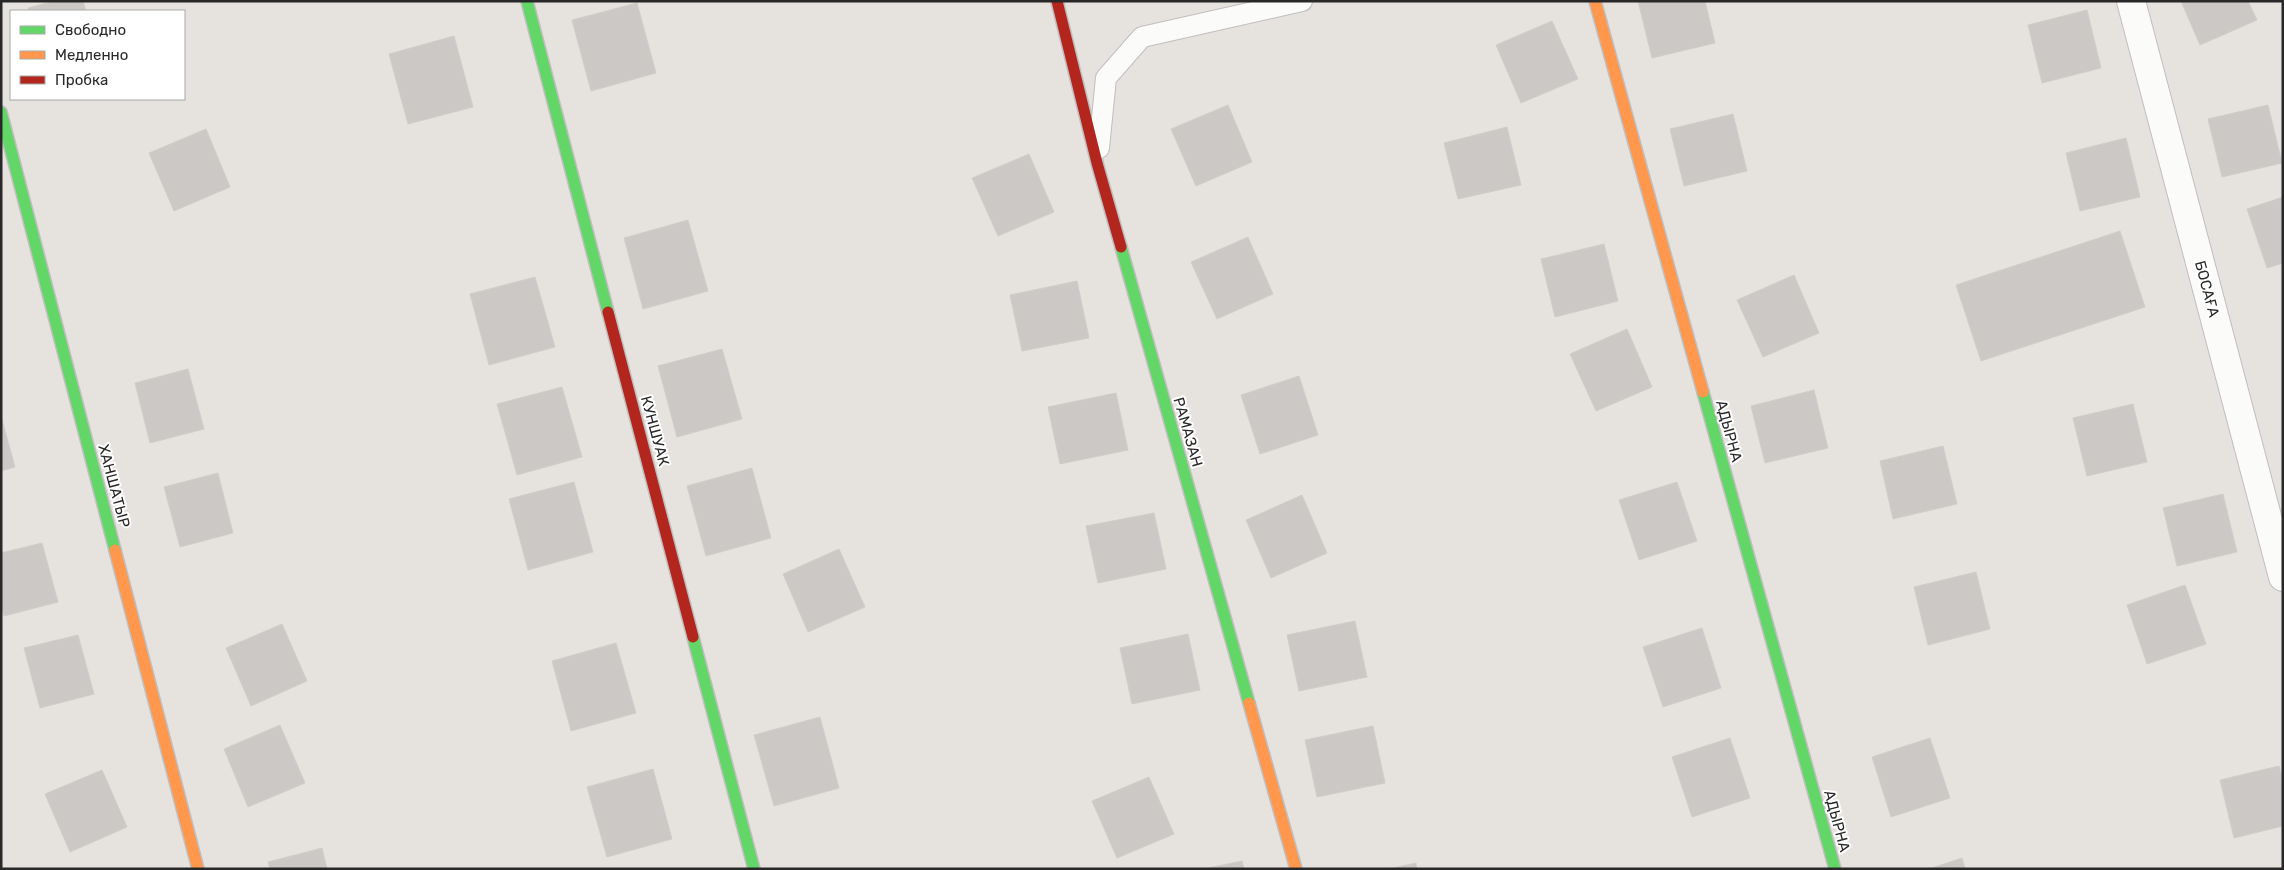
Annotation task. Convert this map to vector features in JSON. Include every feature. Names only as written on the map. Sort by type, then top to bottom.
[{"type":"street","name":"КУНШУАК","points":[[527,1],[754,869]]},
{"type":"street","name":"РАМАЗАН","points":[[1056,1],[1097,163],[1296,869]]},
{"type":"street","name":"АДЫРНА","points":[[1595,1],[1835,869]]},
{"type":"street","name":"БОСАҒА","points":[[2131,1],[2283,577]]},
{"type":"street","name":"ХАНШАТЫР","points":[[1,112],[198,869]]},
{"type":"lane","points":[[1097,163],[1106,78],[1142,37],[1302,1]]},
{"type":"building","points":[[53,1],[83,1],[86,10],[29,10],[28,8]]},
{"type":"building","points":[[1638,1],[1705,1],[1715,43],[1652,58]]},
{"type":"building","points":[[2181,1],[2248,1],[2257,20],[2200,45]]},
{"type":"building","points":[[637,3],[656,73],[591,91],[572,20]]},
{"type":"building","points":[[2087,10],[2101,68],[2042,83],[2028,25]]},
{"type":"building","points":[[1552,21],[1578,79],[1521,103],[1496,45]]},
{"type":"building","points":[[454,36],[473,107],[408,124],[389,54]]},
{"type":"building","points":[[1228,105],[1252,162],[1196,186],[1171,129]]},
{"type":"building","points":[[2268,105],[2282,163],[2222,177],[2208,119]]},
{"type":"building","points":[[1733,114],[1747,171],[1684,186],[1670,129]]},
{"type":"building","points":[[1507,127],[1521,185],[1458,199],[1444,143]]},
{"type":"building","points":[[206,129],[230,187],[174,211],[149,153]]},
{"type":"building","points":[[2126,138],[2140,197],[2080,211],[2066,153]]},
{"type":"building","points":[[1029,154],[1054,212],[998,236],[972,178]]},
{"type":"building","points":[[2283,197],[2283,263],[2267,268],[2247,209]]},
{"type":"building","points":[[688,220],[708,291],[643,309],[624,238]]},
{"type":"building","points":[[2120,231],[2145,307],[1981,361],[1956,285]]},
{"type":"building","points":[[1248,237],[1273,294],[1217,319],[1191,262]]},
{"type":"building","points":[[1604,244],[1618,301],[1555,317],[1541,259]]},
{"type":"building","points":[[1794,275],[1819,333],[1763,357],[1737,300]]},
{"type":"building","points":[[535,277],[555,347],[489,365],[470,294]]},
{"type":"building","points":[[1077,281],[1089,338],[1022,351],[1010,295]]},
{"type":"building","points":[[1627,329],[1652,387],[1596,411],[1570,354]]},
{"type":"building","points":[[722,349],[742,419],[677,437],[658,366]]},
{"type":"building","points":[[188,369],[204,429],[150,443],[135,383]]},
{"type":"building","points":[[1299,376],[1318,435],[1260,454],[1241,395]]},
{"type":"building","points":[[562,387],[582,457],[517,475],[497,404]]},
{"type":"building","points":[[1814,390],[1828,448],[1765,463],[1751,406]]},
{"type":"building","points":[[1116,393],[1128,450],[1060,464],[1048,407]]},
{"type":"building","points":[[2133,404],[2147,462],[2087,476],[2073,418]]},
{"type":"building","points":[[1,416],[15,467],[1,471]]},
{"type":"building","points":[[1943,446],[1957,504],[1893,519],[1880,461]]},
{"type":"building","points":[[752,468],[771,538],[706,556],[687,486]]},
{"type":"building","points":[[218,473],[233,533],[180,547],[164,487]]},
{"type":"building","points":[[574,482],[593,552],[528,570],[509,499]]},
{"type":"building","points":[[1677,482],[1697,541],[1639,560],[1619,500]]},
{"type":"building","points":[[2223,494],[2237,552],[2177,566],[2163,508]]},
{"type":"building","points":[[1302,495],[1327,553],[1271,578],[1246,520]]},
{"type":"building","points":[[1154,513],[1166,569],[1098,583],[1086,526]]},
{"type":"building","points":[[42,543],[58,602],[4,616],[1,607],[1,553]]},
{"type":"building","points":[[839,549],[865,607],[808,632],[783,574]]},
{"type":"building","points":[[1976,572],[1990,629],[1928,645],[1914,587]]},
{"type":"building","points":[[2185,585],[2206,644],[2147,664],[2127,605]]},
{"type":"building","points":[[1355,621],[1367,677],[1299,691],[1287,635]]},
{"type":"building","points":[[282,624],[307,681],[251,706],[226,648]]},
{"type":"building","points":[[1702,628],[1721,688],[1663,707],[1643,647]]},
{"type":"building","points":[[1188,634],[1200,690],[1132,704],[1120,648]]},
{"type":"building","points":[[78,635],[94,694],[40,708],[24,648]]},
{"type":"building","points":[[616,643],[636,713],[571,731],[552,661]]},
{"type":"building","points":[[820,717],[839,788],[774,806],[754,735]]},
{"type":"building","points":[[280,725],[305,783],[248,807],[224,749]]},
{"type":"building","points":[[1373,726],[1385,783],[1317,797],[1305,740]]},
{"type":"building","points":[[1730,738],[1750,798],[1692,817],[1672,757]]},
{"type":"building","points":[[1930,738],[1950,798],[1891,817],[1872,757]]},
{"type":"building","points":[[2279,766],[2283,781],[2283,826],[2234,838],[2220,780]]},
{"type":"building","points":[[653,769],[672,839],[607,857],[587,787]]},
{"type":"building","points":[[102,770],[127,827],[70,852],[45,794]]},
{"type":"building","points":[[1149,777],[1174,834],[1117,858],[1092,801]]},
{"type":"building","points":[[322,848],[327,869],[270,869],[268,862]]},
{"type":"building","points":[[1962,858],[1965,869],[1929,869]]},
{"type":"building","points":[[1242,861],[1244,869],[1204,869]]},
{"type":"building","points":[[1416,863],[1417,869],[1389,869]]},
{"type":"traffic: fast","points":[[527,1],[608,312]]},
{"type":"traffic: fast","points":[[1,112],[115,550]]},
{"type":"traffic: fast","points":[[1121,247],[1249,703]]},
{"type":"traffic: fast","points":[[1703,392],[1835,869]]},
{"type":"traffic: fast","points":[[693,637],[754,869]]},
{"type":"traffic: slow","points":[[1595,1],[1703,392]]},
{"type":"traffic: slow","points":[[115,550],[198,869]]},
{"type":"traffic: slow","points":[[1249,703],[1296,869]]},
{"type":"traffic: jam","points":[[1057,1],[1097,163],[1121,247]]},
{"type":"traffic: jam","points":[[608,312],[693,637]]}]
